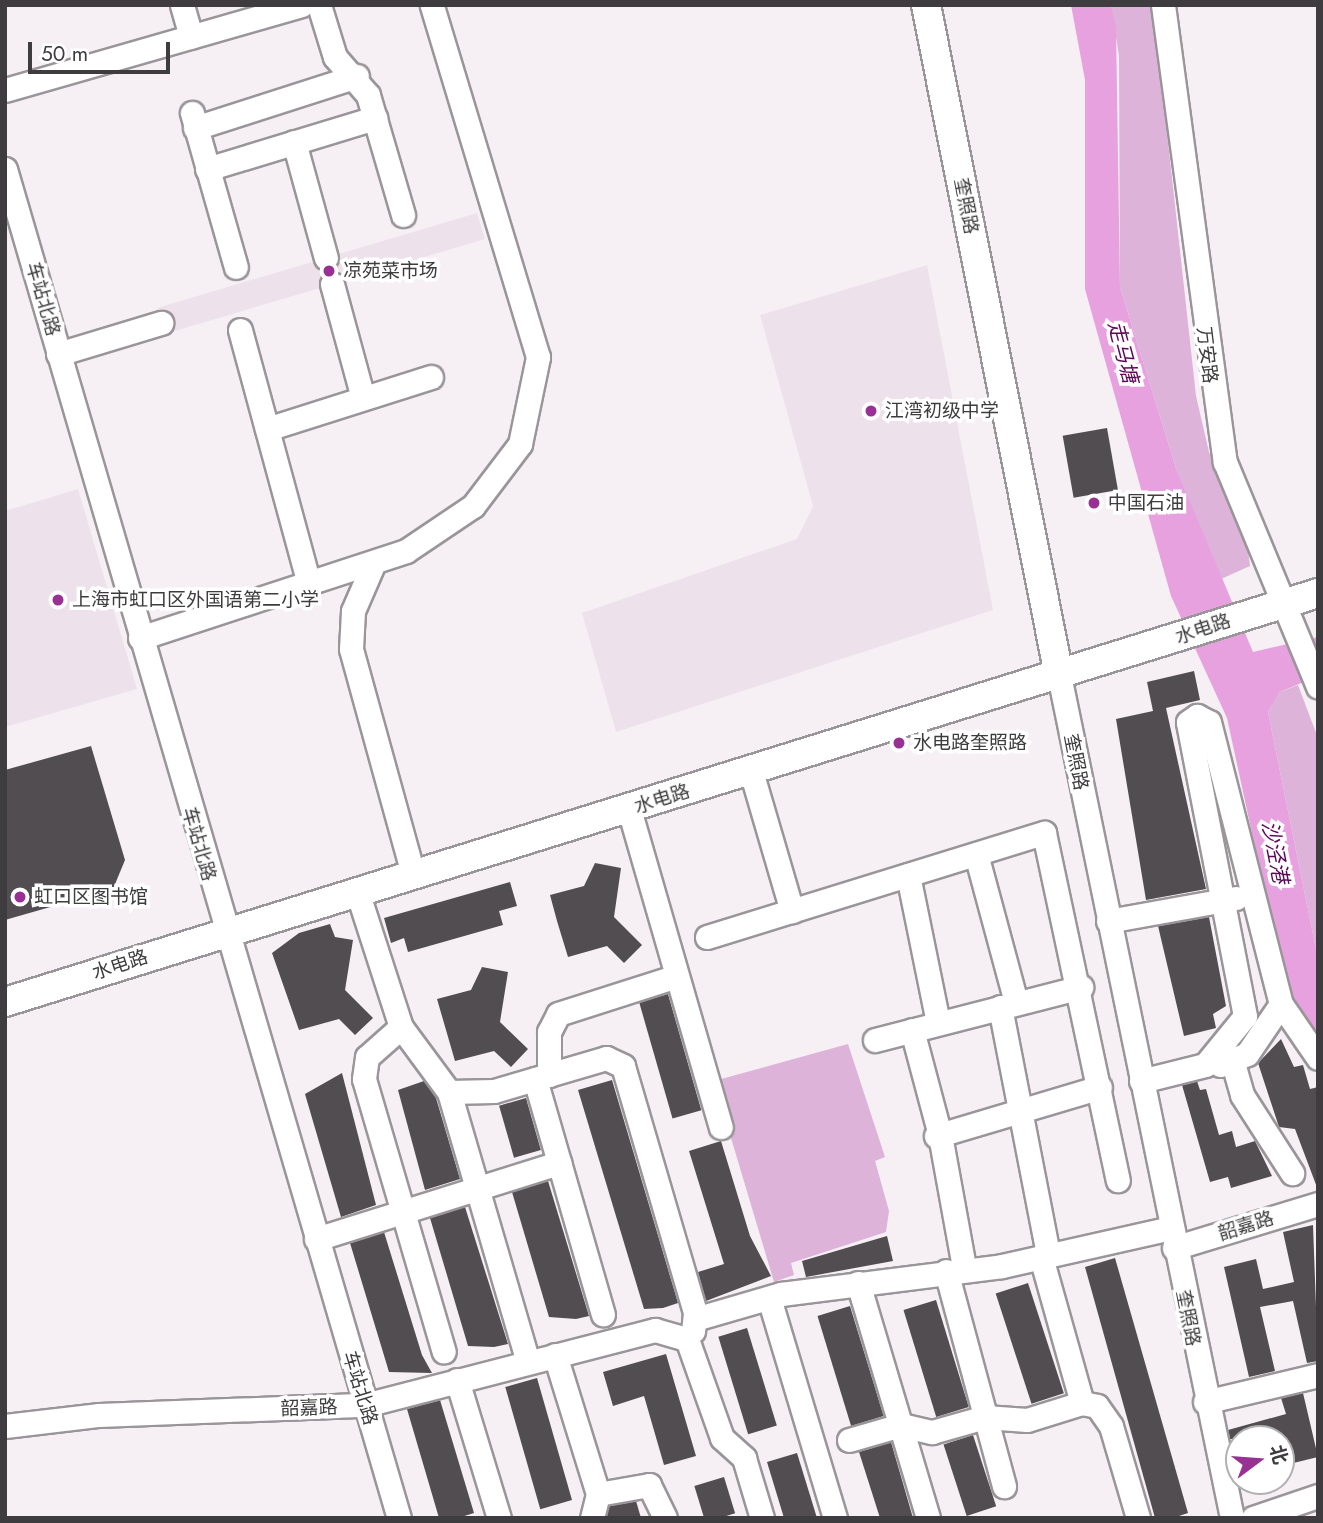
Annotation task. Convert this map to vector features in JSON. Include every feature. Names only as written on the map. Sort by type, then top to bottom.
[{"type":"main road","name":"奎照路","points":[[926,5],[1059,675]]},
{"type":"main road","name":"水电路","points":[[5,1002],[1318,593]]},
{"type":"street","points":[[182,5],[191,37]]},
{"type":"street","points":[[5,90],[301,5]]},
{"type":"street","points":[[319,5],[335,57],[357,76],[374,118],[403,215]]},
{"type":"street","points":[[140,638],[309,584],[372,567],[473,506],[520,444],[538,357],[489,223],[432,5]]},
{"type":"street","name":"万安路","points":[[1163,5],[1214,413],[1240,504],[1286,603],[1318,686]]},
{"type":"street","points":[[236,267],[193,121],[357,76]]},
{"type":"street","points":[[208,169],[374,118]]},
{"type":"street","points":[[294,142],[326,258]]},
{"type":"street","name":"车站北路","points":[[5,169],[225,932],[399,1518]]},
{"type":"street","points":[[332,284],[363,398]]},
{"type":"street","points":[[58,354],[161,323]]},
{"type":"street","points":[[240,330],[309,584]]},
{"type":"street","points":[[267,429],[431,377]]},
{"type":"street","points":[[372,567],[353,611],[351,649],[413,874]]},
{"type":"street","name":"奎照路","points":[[1059,675],[1205,1402],[1232,1518]]},
{"type":"street","points":[[1205,1065],[1245,1016],[1188,722],[1197,716],[1209,722],[1280,1004],[1318,1058]]},
{"type":"street","points":[[751,771],[762,810],[753,827],[784,913]]},
{"type":"street","points":[[1201,789],[1225,782]]},
{"type":"street","points":[[629,809],[674,977],[721,1127]]},
{"type":"street","points":[[707,936],[1044,833],[1050,838],[1118,1180]]},
{"type":"street","points":[[976,854],[1008,1004],[1045,1256],[1082,1403]]},
{"type":"street","points":[[908,875],[938,1023]]},
{"type":"street","points":[[357,891],[401,1027],[449,1092],[528,1362]]},
{"type":"street","points":[[1108,921],[1252,895]]},
{"type":"street","points":[[603,1314],[559,1163],[542,1077],[549,1032],[558,1014],[674,977]]},
{"type":"street","points":[[875,1041],[1081,987]]},
{"type":"street","points":[[1141,1081],[1205,1065],[1233,1063],[1271,1026],[1280,1004]]},
{"type":"street","points":[[401,1027],[367,1057],[364,1079],[444,1352]]},
{"type":"street","points":[[912,1030],[938,1135],[955,1269],[985,1417],[1004,1486]]},
{"type":"street","points":[[449,1092],[471,1095],[606,1058],[623,1066],[722,1438],[744,1458],[762,1518]]},
{"type":"street","points":[[1233,1063],[1242,1095],[1292,1172]]},
{"type":"street","points":[[938,1135],[1100,1087]]},
{"type":"street","points":[[316,1239],[559,1163]]},
{"type":"street","name":"韶嘉路","points":[[5,1426],[99,1415],[365,1405],[656,1330],[691,1329],[769,1298],[1172,1238],[1318,1204]]},
{"type":"street","points":[[858,1283],[928,1518]]},
{"type":"street","points":[[769,1298],[835,1518]]},
{"type":"street","points":[[555,1355],[588,1511],[649,1485],[665,1518]]},
{"type":"street","points":[[1205,1402],[1318,1375]]},
{"type":"street","points":[[457,1380],[499,1518]]},
{"type":"street","points":[[849,1440],[901,1425],[932,1432],[985,1417],[1027,1420],[1082,1403],[1106,1415],[1138,1518]]},
{"type":"street","points":[[1254,1518],[1318,1496]]},
{"type":"shaded area","points":[[1111,5],[1153,5],[1196,396],[1209,452],[1248,549],[1250,566],[1221,579],[1176,468],[1120,287],[1119,56]]},
{"type":"shaded area","name":"凉苑菜市场","points":[[477,213],[485,239],[165,334],[157,308]]},
{"type":"shaded area","name":"江湾初级中学","points":[[927,265],[993,610],[616,732],[582,613],[797,539],[813,506],[760,315]]},
{"type":"shaded area","name":"上海市虹口区外国语第二小学","points":[[78,489],[137,689],[5,727],[5,511]]},
{"type":"shaded area","points":[[1298,685],[1318,738],[1318,959],[1268,712],[1280,692]]},
{"type":"shaded area","points":[[848,1044],[885,1157],[875,1161],[889,1211],[886,1232],[791,1263],[794,1275],[774,1282],[714,1081]]},
{"type":"water","points":[[1071,5],[1111,5],[1116,27],[1120,287],[1176,468],[1253,652],[1318,637],[1318,676],[1280,692],[1268,712],[1318,959],[1318,1046],[1288,999],[1227,718],[1171,596],[1085,289],[1085,80]]},
{"type":"building","points":[[1107,428],[1118,490],[1074,498],[1063,436]]},
{"type":"building","points":[[1194,671],[1200,700],[1166,708],[1206,889],[1146,900],[1116,719],[1153,711],[1147,682]]},
{"type":"building","points":[[91,746],[125,860],[113,889],[5,920],[5,770]]},
{"type":"building","points":[[595,863],[621,868],[614,917],[642,945],[624,963],[607,946],[568,957],[557,921],[550,895],[584,886]]},
{"type":"building","points":[[510,882],[517,906],[499,911],[503,925],[408,952],[404,938],[391,943],[384,918]]},
{"type":"building","points":[[1209,917],[1226,1006],[1213,1014],[1216,1028],[1184,1036],[1158,926]]},
{"type":"building","points":[[330,924],[335,937],[353,940],[345,990],[373,1018],[355,1035],[339,1019],[299,1030],[272,953],[299,933]]},
{"type":"building","points":[[482,967],[508,972],[500,1022],[528,1049],[511,1067],[494,1051],[455,1061],[437,999],[471,990]]},
{"type":"building","points":[[668,994],[701,1110],[673,1119],[639,1002]]},
{"type":"building","points":[[1281,1039],[1294,1067],[1303,1065],[1310,1089],[1318,1087],[1318,1190],[1295,1129],[1279,1127],[1258,1063]]},
{"type":"building","points":[[342,1073],[376,1205],[341,1217],[305,1094]]},
{"type":"building","points":[[612,1080],[678,1303],[663,1308],[644,1309],[578,1090]]},
{"type":"building","points":[[424,1081],[436,1098],[460,1179],[425,1190],[398,1090]]},
{"type":"building","points":[[1197,1081],[1200,1090],[1206,1089],[1219,1135],[1232,1131],[1236,1147],[1255,1141],[1272,1176],[1231,1188],[1228,1177],[1210,1182],[1182,1085]]},
{"type":"building","points":[[526,1098],[541,1150],[514,1158],[499,1106]]},
{"type":"building","points":[[721,1141],[750,1236],[771,1276],[706,1301],[698,1272],[724,1264],[689,1151]]},
{"type":"building","points":[[548,1181],[589,1316],[576,1319],[549,1317],[512,1192]]},
{"type":"building","points":[[465,1207],[508,1344],[494,1347],[468,1346],[430,1218]]},
{"type":"building","points":[[1313,1225],[1318,1361],[1307,1363],[1293,1301],[1260,1307],[1275,1371],[1249,1377],[1224,1267],[1256,1259],[1263,1289],[1294,1282],[1283,1232]]},
{"type":"building","points":[[384,1232],[422,1355],[432,1373],[389,1372],[350,1243]]},
{"type":"building","points":[[887,1236],[893,1261],[806,1277],[802,1261]]},
{"type":"building","points":[[1115,1258],[1188,1513],[1173,1518],[1155,1518],[1085,1267]]},
{"type":"building","points":[[1028,1283],[1064,1393],[1032,1404],[996,1294]]},
{"type":"building","points":[[936,1300],[969,1407],[936,1417],[903,1310]]},
{"type":"building","points":[[850,1306],[884,1416],[851,1426],[817,1316]]},
{"type":"building","points":[[747,1328],[777,1426],[748,1434],[718,1337]]},
{"type":"building","points":[[666,1354],[696,1456],[664,1465],[644,1396],[613,1406],[603,1372]]},
{"type":"building","points":[[537,1378],[572,1500],[540,1509],[505,1387]]},
{"type":"building","points":[[1303,1393],[1318,1457],[1295,1463],[1295,1425],[1246,1425],[1286,1414],[1281,1398]]},
{"type":"building","points":[[440,1400],[474,1513],[458,1518],[439,1518],[407,1409]]},
{"type":"building","points":[[973,1435],[996,1506],[967,1516],[944,1445]]},
{"type":"building","points":[[891,1442],[913,1518],[880,1518],[859,1452]]},
{"type":"building","points":[[797,1453],[817,1518],[784,1518],[767,1462]]},
{"type":"building","points":[[724,1477],[735,1513],[720,1518],[704,1518],[694,1486]]},
{"type":"building","points":[[636,1501],[641,1518],[606,1518],[609,1506]]},
{"type":"place","name":"凉苑菜市场","points":[[329,271]]},
{"type":"place","name":"江湾初级中学","points":[[871,411]]},
{"type":"place","name":"中国石油","points":[[1094,503]]},
{"type":"place","name":"上海市虹口区外国语第二小学","points":[[58,600]]},
{"type":"place","name":"水电路奎照路","points":[[899,743]]},
{"type":"place","name":"虹口区图书馆","points":[[20,897]]},
{"type":"water label","name":"走马塘","points":[[1123,352]]},
{"type":"water label","name":"沙泾港","points":[[1275,852]]}]
